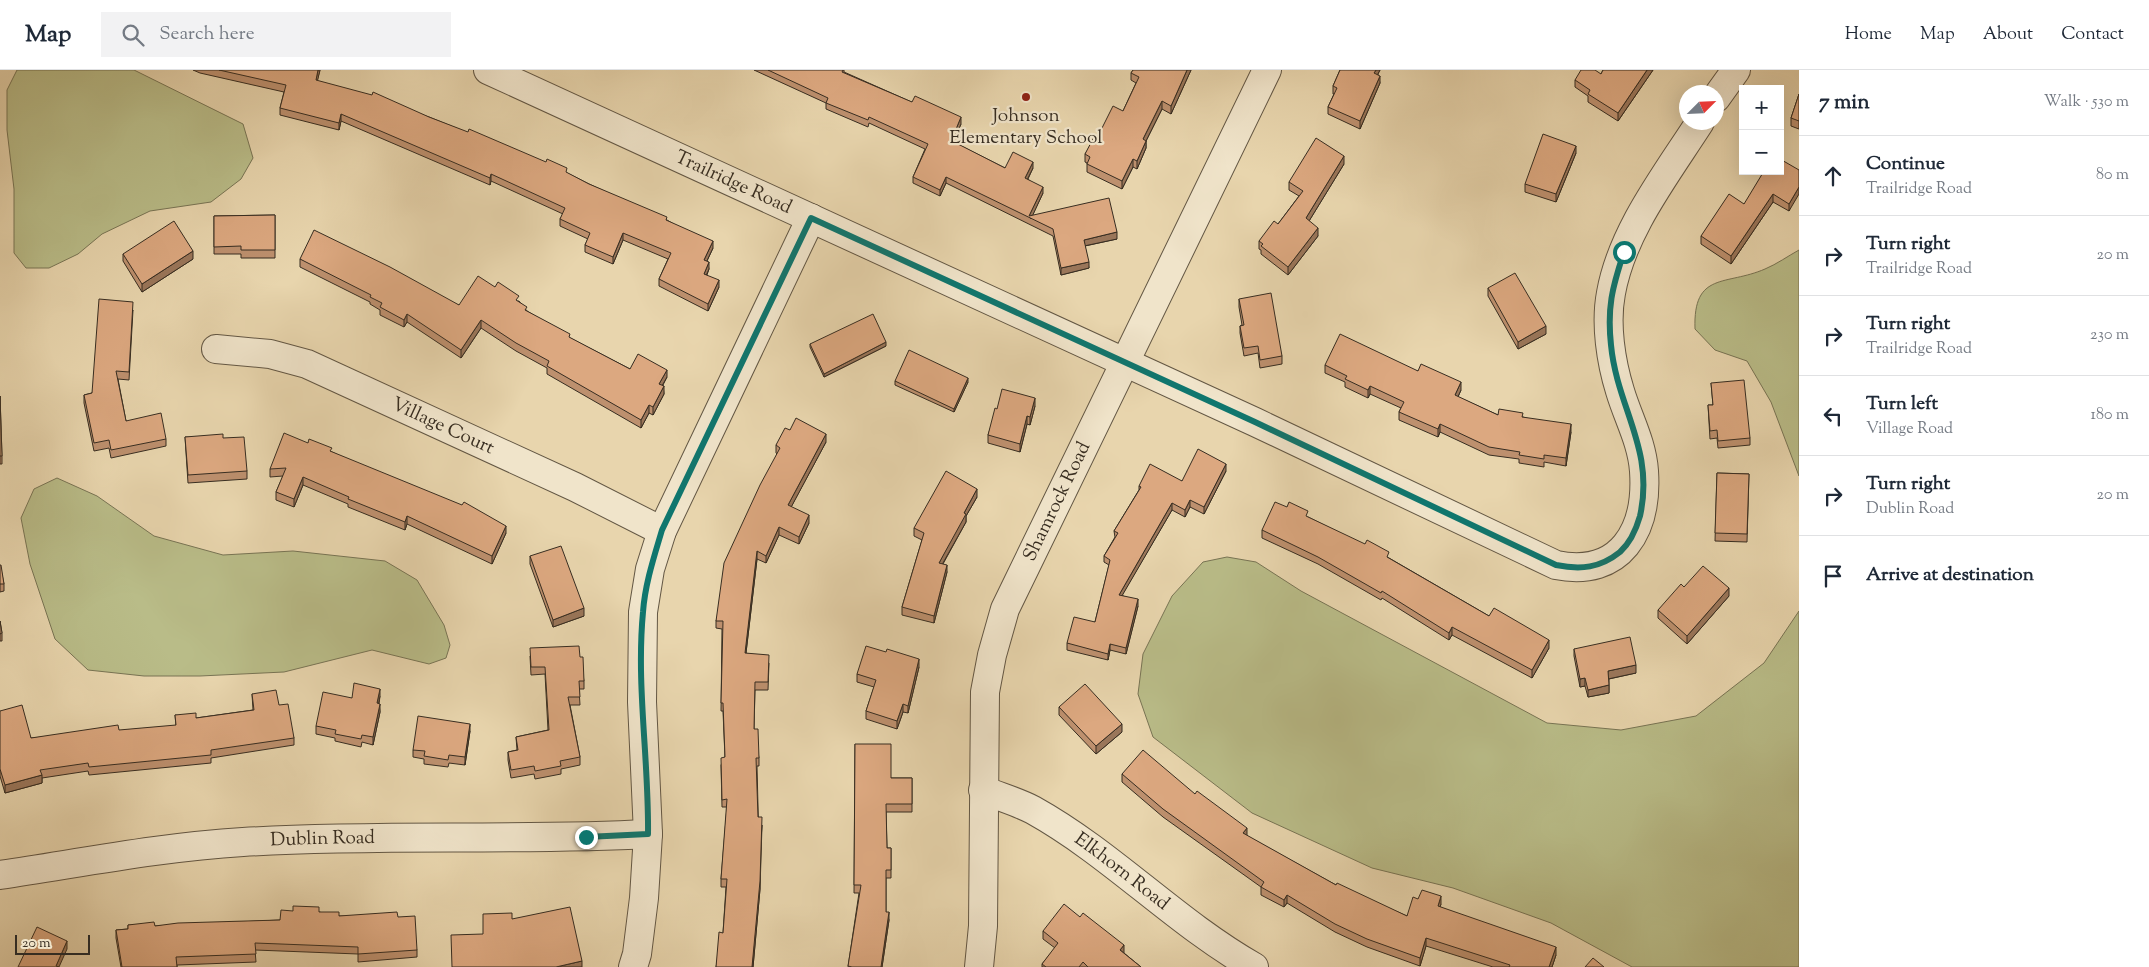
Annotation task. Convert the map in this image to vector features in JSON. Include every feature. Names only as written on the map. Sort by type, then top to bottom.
[{"type":"street","name":"Trailridge Road","points":[[488,70],[1255,422],[1556,565],[1575,569],[1594,567],[1609,561],[1626,546],[1636,530],[1643,501],[1644,471],[1639,442],[1620,391],[1611,346],[1611,293],[1624,252],[1642,214],[1695,130]]},
{"type":"street","name":"Shamrock Road","points":[[979,967],[983,926],[985,692],[992,655],[1005,609],[1267,70]]},
{"type":"street","points":[[1724,87],[1736,70]]},
{"type":"street","points":[[634,967],[644,898],[648,834],[642,702],[643,612],[650,569],[662,530],[811,218]]},
{"type":"street","name":"Village Court","points":[[216,348],[270,354],[307,364],[575,487],[662,530]]},
{"type":"street","name":"Elkhorn Road","points":[[983,790],[1031,809],[1076,837],[1226,951],[1254,967]]},
{"type":"street","name":"Dublin Road","points":[[0,875],[157,850],[242,842],[327,838],[586,837],[648,834]]},
{"type":"green space","points":[[17,70],[134,70],[243,124],[253,158],[241,179],[211,202],[150,211],[102,234],[78,254],[49,268],[26,268],[14,253],[14,189],[7,130],[7,90]]},
{"type":"green space","points":[[1799,250],[1799,476],[1771,402],[1747,361],[1715,350],[1695,329],[1696,310],[1700,298],[1706,289],[1725,280],[1765,269]]},
{"type":"green space","points":[[57,478],[97,496],[154,536],[223,555],[293,551],[385,561],[417,580],[444,625],[450,645],[446,658],[429,664],[372,650],[284,672],[200,676],[144,676],[88,670],[55,639],[30,564],[21,518],[34,489]]},
{"type":"green space","points":[[1227,557],[1256,562],[1301,591],[1547,723],[1621,730],[1696,716],[1764,663],[1799,611],[1799,967],[1632,967],[1551,923],[1453,888],[1372,868],[1252,813],[1153,737],[1138,694],[1143,654],[1172,596],[1203,562]]},
{"type":"building","points":[[219,70],[318,70],[316,80],[372,95],[373,92],[429,117],[468,132],[469,129],[546,162],[547,159],[567,168],[566,172],[589,184],[667,217],[666,220],[713,241],[704,260],[709,262],[704,274],[719,280],[708,304],[659,279],[671,253],[623,233],[613,257],[585,245],[590,233],[560,219],[565,208],[491,174],[490,178],[341,114],[339,123],[280,108],[286,85]]},
{"type":"building","points":[[768,70],[843,70],[842,72],[912,102],[915,96],[961,117],[954,134],[962,138],[958,144],[1005,168],[1013,152],[1033,162],[1025,178],[1043,187],[1029,216],[1109,198],[1117,232],[1084,240],[1089,262],[1061,268],[1053,229],[946,177],[940,190],[913,177],[928,144],[869,117],[868,120],[826,103],[828,98]]},
{"type":"building","points":[[1133,70],[1187,70],[1171,106],[1162,101],[1143,139],[1146,141],[1137,161],[1133,159],[1122,181],[1087,164],[1090,157],[1085,154],[1094,137],[1097,138],[1113,106],[1123,111],[1139,77],[1131,73]]},
{"type":"building","points":[[1340,70],[1376,70],[1374,73],[1380,76],[1360,121],[1328,107],[1337,88],[1333,86]]},
{"type":"building","points":[[1581,70],[1595,70],[1601,74],[1603,70],[1647,70],[1618,113],[1588,94],[1590,90],[1575,80]]},
{"type":"building","points":[[1799,94],[1799,121],[1791,118]]},
{"type":"building","points":[[1543,134],[1576,146],[1556,194],[1525,184]]},
{"type":"building","points":[[1316,138],[1344,156],[1306,218],[1318,228],[1288,267],[1261,246],[1263,244],[1259,241],[1274,221],[1278,224],[1303,191],[1289,182]]},
{"type":"building","points":[[1784,161],[1799,170],[1799,187],[1789,204],[1773,194],[1731,256],[1701,236],[1729,194],[1744,204],[1762,175],[1784,175]]},
{"type":"building","points":[[275,215],[275,250],[241,250],[241,246],[214,247],[214,216]]},
{"type":"building","points":[[174,221],[193,251],[142,284],[123,254]]},
{"type":"building","points":[[314,230],[390,267],[459,305],[478,276],[495,287],[498,282],[519,296],[516,300],[527,307],[525,310],[570,334],[569,337],[630,369],[638,354],[667,370],[659,384],[664,386],[653,407],[649,405],[641,420],[547,366],[549,361],[516,343],[481,320],[461,350],[407,314],[404,320],[380,307],[382,303],[370,297],[371,295],[300,259]]},
{"type":"building","points":[[1515,273],[1546,326],[1518,342],[1488,288]]},
{"type":"building","points":[[1271,293],[1282,356],[1260,360],[1258,346],[1244,348],[1240,326],[1244,325],[1239,299]]},
{"type":"building","points":[[99,299],[133,302],[129,372],[116,371],[126,421],[161,413],[166,439],[111,450],[109,440],[94,443],[84,395],[92,393]]},
{"type":"building","points":[[873,314],[886,342],[824,374],[810,344]]},
{"type":"building","points":[[1340,334],[1418,371],[1421,364],[1461,382],[1455,395],[1498,415],[1499,409],[1523,413],[1522,417],[1571,424],[1566,458],[1544,455],[1544,459],[1519,455],[1520,452],[1489,447],[1440,424],[1438,429],[1399,412],[1404,402],[1370,386],[1368,390],[1345,379],[1347,376],[1325,365]]},
{"type":"building","points":[[909,350],[968,378],[954,409],[895,381]]},
{"type":"building","points":[[1744,380],[1750,438],[1718,441],[1717,430],[1710,431],[1708,405],[1713,405],[1711,383]]},
{"type":"building","points":[[1002,389],[1035,398],[1030,417],[1027,416],[1020,444],[988,435]]},
{"type":"building","points":[[0,396],[2,456],[0,456]]},
{"type":"building","points":[[796,418],[826,434],[788,505],[809,515],[799,537],[779,527],[766,556],[757,551],[745,653],[769,655],[768,682],[755,682],[754,729],[758,729],[759,758],[756,758],[758,817],[762,817],[760,881],[752,967],[716,967],[719,932],[723,933],[727,879],[721,879],[727,799],[722,800],[721,758],[725,757],[723,703],[721,703],[723,621],[716,621],[724,563],[760,485],[780,448],[776,445],[785,428],[790,430]]},
{"type":"building","points":[[284,433],[308,443],[309,439],[332,448],[330,451],[462,505],[464,502],[506,526],[492,556],[407,516],[405,522],[348,499],[349,497],[303,477],[294,499],[276,492],[286,468],[270,469]]},
{"type":"building","points":[[223,434],[223,438],[244,437],[247,471],[188,475],[185,437]]},
{"type":"building","points":[[1198,449],[1226,464],[1204,507],[1190,500],[1185,510],[1172,503],[1119,595],[1138,599],[1126,648],[1110,644],[1108,654],[1067,643],[1074,617],[1095,622],[1110,560],[1104,556],[1118,533],[1114,531],[1141,487],[1139,486],[1150,464],[1182,481]]},
{"type":"building","points":[[946,471],[977,489],[964,513],[966,514],[939,563],[947,565],[934,616],[902,607],[924,533],[914,528]]},
{"type":"building","points":[[1717,473],[1749,474],[1747,534],[1715,533]]},
{"type":"building","points":[[1275,502],[1287,507],[1289,502],[1308,511],[1306,516],[1365,544],[1367,540],[1389,552],[1387,557],[1489,616],[1494,608],[1549,640],[1532,670],[1452,627],[1449,633],[1382,591],[1381,593],[1318,557],[1262,530]]},
{"type":"building","points":[[561,546],[584,608],[553,620],[530,556]]},
{"type":"building","points":[[1,565],[4,584],[0,584]]},
{"type":"building","points":[[1703,566],[1729,588],[1687,636],[1658,610],[1681,584],[1684,587]]},
{"type":"building","points":[[1630,637],[1636,665],[1608,671],[1609,685],[1588,690],[1585,678],[1580,679],[1574,649]]},
{"type":"building","points":[[579,646],[580,657],[583,657],[584,681],[579,681],[580,697],[568,697],[580,757],[560,761],[561,766],[535,771],[534,766],[511,770],[508,752],[518,750],[516,737],[549,730],[545,667],[531,667],[530,648]]},
{"type":"building","points":[[866,646],[886,652],[887,649],[919,659],[908,706],[903,704],[897,721],[866,711],[876,680],[857,674]]},
{"type":"building","points":[[354,683],[380,689],[377,703],[380,704],[373,737],[362,735],[361,739],[335,734],[336,730],[316,726],[323,692],[352,698]]},
{"type":"building","points":[[1085,684],[1122,724],[1096,746],[1059,707]]},
{"type":"building","points":[[276,690],[279,705],[288,704],[294,738],[211,750],[211,755],[89,767],[88,763],[40,770],[42,775],[5,785],[0,769],[0,711],[22,705],[31,738],[118,725],[119,730],[176,725],[175,715],[196,713],[196,718],[254,710],[252,694]]},
{"type":"building","points":[[418,716],[470,724],[465,757],[449,755],[448,760],[424,756],[425,751],[413,750]]},
{"type":"building","points":[[855,744],[891,744],[891,778],[912,778],[912,804],[886,804],[887,848],[891,848],[891,870],[886,870],[886,912],[889,912],[881,967],[848,966],[861,885],[854,885]]},
{"type":"building","points":[[1143,750],[1195,794],[1197,791],[1247,828],[1243,833],[1336,885],[1337,883],[1407,916],[1413,897],[1418,899],[1422,890],[1441,896],[1438,906],[1556,947],[1549,967],[1509,967],[1510,965],[1426,938],[1420,958],[1367,939],[1335,924],[1287,895],[1284,900],[1261,887],[1264,882],[1163,809],[1122,774]]},
{"type":"building","points":[[1064,904],[1080,917],[1083,913],[1124,945],[1120,950],[1141,967],[1088,967],[1083,962],[1079,967],[1046,967],[1042,964],[1058,943],[1043,931]]},
{"type":"building","points":[[293,906],[319,907],[319,912],[339,912],[339,916],[397,912],[398,917],[415,916],[417,950],[358,954],[358,947],[255,943],[256,954],[176,957],[177,967],[122,967],[116,930],[128,929],[128,925],[154,922],[155,926],[178,923],[280,920],[281,910],[293,911]]},
{"type":"building","points":[[570,907],[582,961],[556,967],[452,967],[451,935],[483,934],[483,914],[512,913],[512,919]]},
{"type":"building","points":[[37,927],[67,941],[56,966],[59,967],[18,967]]},
{"type":"building","points":[[1593,958],[1604,967],[1585,967]]},
{"type":"place","name":"Johnson Elementary School","points":[[1026,97]]},
{"type":"route","points":[[586,837],[648,834],[642,702],[643,612],[650,569],[662,530],[811,218],[1255,422],[1556,565],[1575,569],[1594,567],[1609,561],[1626,546],[1636,530],[1643,501],[1644,471],[1639,442],[1620,391],[1611,346],[1611,293],[1624,252]]}]
